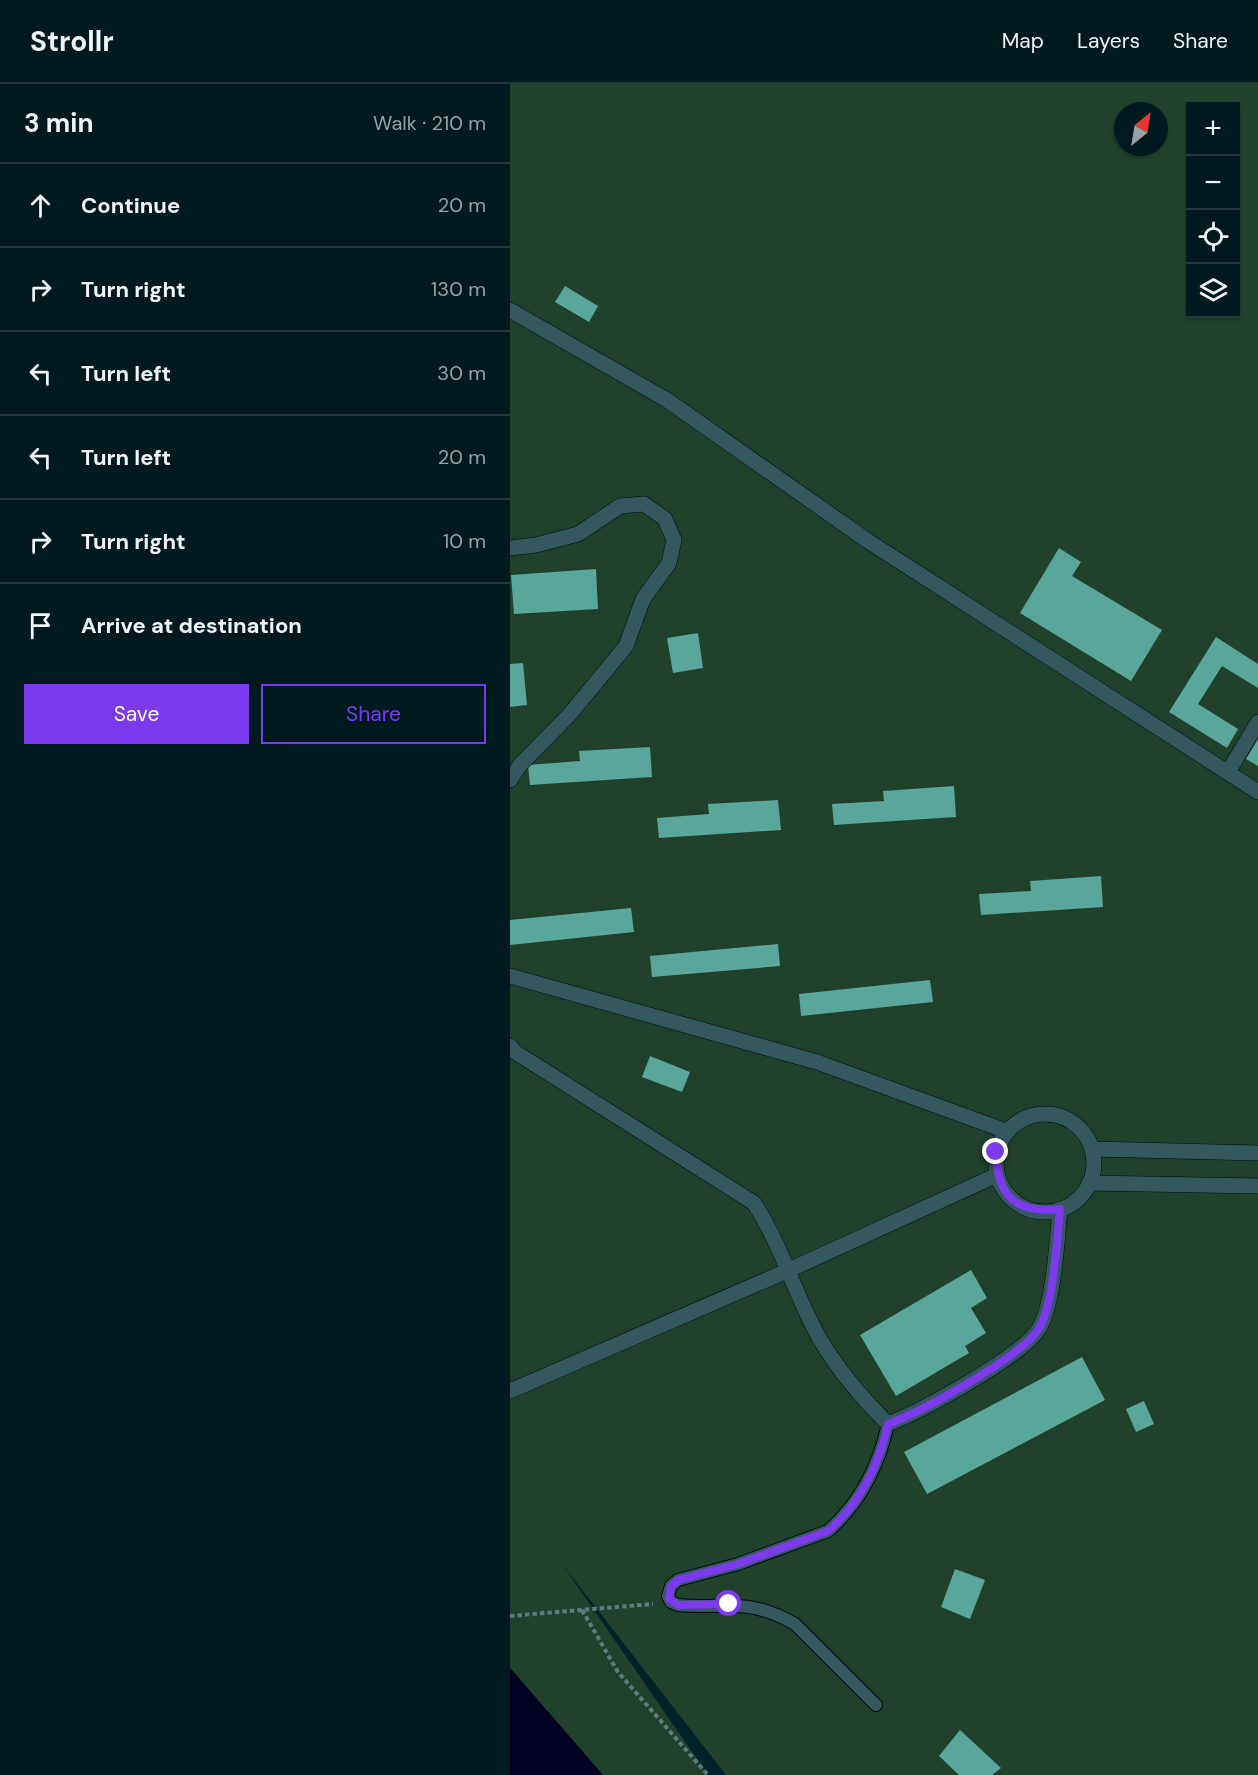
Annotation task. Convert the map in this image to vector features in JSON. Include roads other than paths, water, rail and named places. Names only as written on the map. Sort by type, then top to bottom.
[{"type":"street","points":[[510,310],[667,400],[868,541],[1258,792]]},
{"type":"street","points":[[510,548],[536,546],[578,534],[620,506],[644,504],[665,519],[674,540],[669,563],[643,598],[626,646],[570,714],[520,765],[510,780]]},
{"type":"street","points":[[1228,772],[1258,722]]},
{"type":"street","points":[[510,976],[817,1062],[1006,1131]]},
{"type":"street","points":[[510,1046],[515,1052],[754,1203],[771,1228],[821,1341],[861,1397],[888,1424],[911,1415],[1017,1352],[1038,1329],[1052,1287],[1060,1209]]},
{"type":"street","points":[[1054,1114],[1078,1126],[1092,1149],[1094,1166],[1089,1183],[1078,1199],[1060,1209],[1040,1212],[1021,1206],[1006,1193],[997,1175],[996,1152],[1006,1131],[1028,1116],[1054,1114]]},
{"type":"street","points":[[1092,1149],[1258,1153]]},
{"type":"street","points":[[510,1391],[789,1270],[997,1175]]},
{"type":"street","points":[[1089,1183],[1258,1186]]},
{"type":"lane","points":[[876,1705],[795,1624],[779,1615],[749,1605],[688,1606],[671,1602],[669,1592],[678,1580],[738,1564],[828,1531],[840,1521],[872,1475],[888,1424]]},
{"type":"water","points":[[510,1668],[603,1775],[510,1775]]}]
